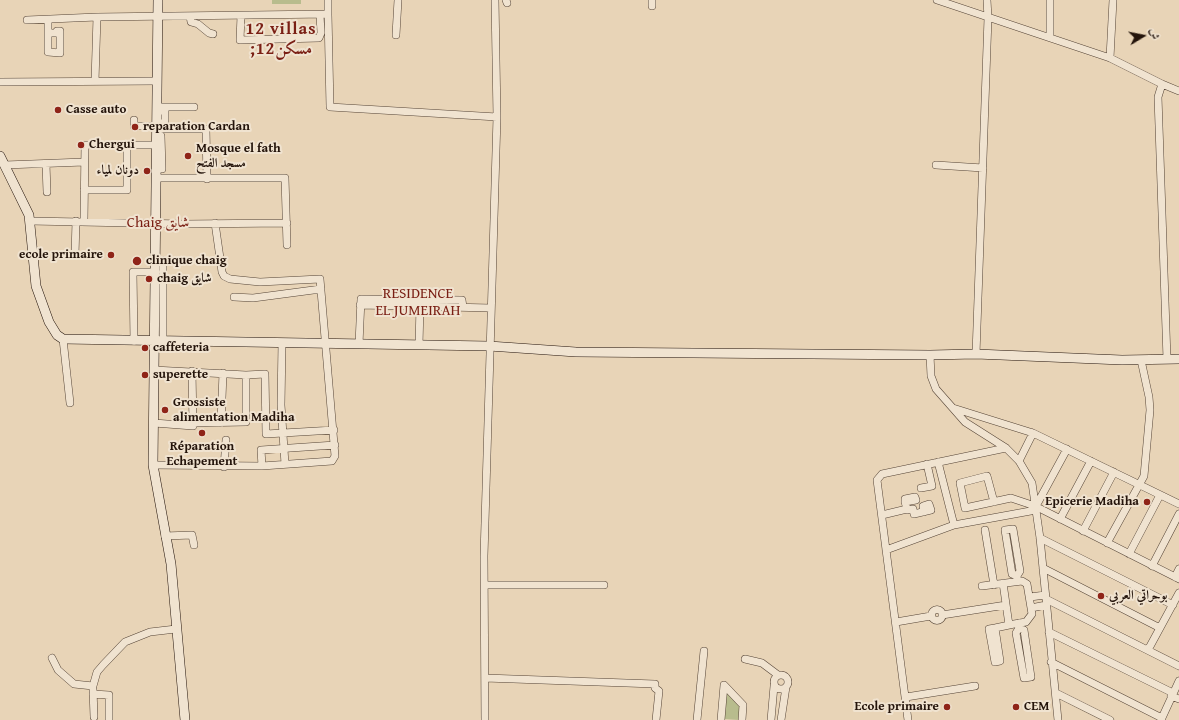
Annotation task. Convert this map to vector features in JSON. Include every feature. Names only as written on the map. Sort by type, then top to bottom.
[{"type":"street","points":[[158,0],[156,81],[156,272],[159,340]]},
{"type":"street","points":[[328,0],[330,107],[497,117]]},
{"type":"street","points":[[396,35],[398,0]]},
{"type":"street","points":[[485,720],[485,585],[489,346],[497,117],[495,0]]},
{"type":"street","points":[[937,0],[1110,58],[1179,91]]},
{"type":"street","points":[[976,354],[988,18],[987,0]]},
{"type":"street","points":[[1050,0],[1050,38]]},
{"type":"street","points":[[1110,58],[1113,0]]},
{"type":"street","points":[[26,20],[97,17],[328,14]]},
{"type":"street","points":[[240,16],[240,40],[319,38],[321,33],[320,15]]},
{"type":"street","points":[[190,16],[191,22],[201,26],[209,33],[213,34]]},
{"type":"street","points":[[95,81],[97,17]]},
{"type":"street","points":[[48,20],[48,33]]},
{"type":"street","points":[[0,82],[156,81]]},
{"type":"street","points":[[1162,84],[1158,96],[1167,359]]},
{"type":"street","points":[[157,109],[194,107]]},
{"type":"street","points":[[134,120],[134,126],[157,132],[206,129],[207,179]]},
{"type":"street","points":[[84,221],[85,145],[127,145],[157,132]]},
{"type":"street","points":[[84,190],[127,190],[127,145]]},
{"type":"street","points":[[0,156],[29,215],[36,286],[49,322],[57,335],[63,339],[489,346],[576,352],[930,355],[976,354],[1141,360],[1179,359]]},
{"type":"street","points":[[5,165],[84,162]]},
{"type":"street","points":[[46,164],[47,192]]},
{"type":"street","points":[[936,165],[983,168]]},
{"type":"street","points":[[156,173],[207,179],[285,178],[287,245]]},
{"type":"street","points":[[30,221],[157,223],[287,222]]},
{"type":"street","points":[[75,255],[76,221]]},
{"type":"street","points":[[153,465],[224,467],[262,466],[332,461],[336,456],[320,279],[260,282],[230,279],[224,276],[222,272],[215,222]]},
{"type":"street","points":[[156,260],[163,260],[159,340],[154,370],[153,465],[171,564],[180,720]]},
{"type":"street","points":[[134,341],[133,272],[156,272]]},
{"type":"street","points":[[234,297],[253,298],[321,289]]},
{"type":"street","points":[[359,344],[361,299],[462,300],[463,307]]},
{"type":"street","points":[[360,305],[491,308]]},
{"type":"street","points":[[419,345],[420,306]]},
{"type":"street","points":[[63,339],[70,403]]},
{"type":"street","points":[[282,343],[282,434],[285,464]]},
{"type":"street","points":[[930,355],[931,376],[936,389],[965,422],[1006,448],[1019,461],[1032,483],[1040,538],[1051,662],[1056,693],[1058,720]]},
{"type":"street","points":[[1107,544],[1144,476],[1150,410],[1149,397],[1141,360]]},
{"type":"street","points":[[154,370],[246,375],[265,374],[266,434],[334,430]]},
{"type":"street","points":[[192,371],[193,423]]},
{"type":"street","points":[[221,423],[223,373]]},
{"type":"street","points":[[154,423],[193,426],[193,423],[246,422],[246,375]]},
{"type":"street","points":[[952,407],[1033,433],[1179,504]]},
{"type":"street","points":[[1019,461],[1033,433]]},
{"type":"street","points":[[224,467],[226,440]]},
{"type":"street","points":[[262,466],[261,450],[335,445]]},
{"type":"street","points":[[908,720],[877,480],[882,474],[1006,448]]},
{"type":"street","points":[[886,550],[954,525],[1036,508],[1068,449]]},
{"type":"street","points":[[1060,519],[1091,461]]},
{"type":"street","points":[[938,462],[954,525]]},
{"type":"street","points":[[921,488],[932,486],[927,464]]},
{"type":"street","points":[[1083,531],[1114,472]]},
{"type":"street","points":[[994,502],[987,476],[960,483],[965,508],[994,502],[1011,498],[1060,519],[1177,578],[1179,569]]},
{"type":"street","points":[[1129,554],[1160,495]]},
{"type":"street","points":[[882,515],[906,506],[907,510],[913,509],[914,514],[924,512]]},
{"type":"street","points":[[1152,566],[1179,514]]},
{"type":"street","points":[[995,628],[1009,625],[1019,626],[1024,630],[1031,676],[1024,678],[1016,633],[1019,626],[1026,622],[1032,614],[1030,597],[1027,584],[1017,579],[1012,574],[1005,530],[1013,529],[1020,571],[1017,579]]},
{"type":"street","points":[[985,530],[994,584]]},
{"type":"street","points":[[165,536],[192,535],[194,545]]},
{"type":"street","points":[[1040,538],[1173,605]]},
{"type":"street","points":[[1043,568],[1160,628]]},
{"type":"street","points":[[982,586],[1017,579]]},
{"type":"street","points":[[1003,583],[1009,625]]},
{"type":"street","points":[[485,585],[604,585]]},
{"type":"street","points":[[1148,650],[1179,593]]},
{"type":"street","points":[[1030,597],[1046,600],[1179,666]]},
{"type":"street","points":[[1031,608],[1046,600]]},
{"type":"street","points":[[896,622],[931,616],[936,621],[940,619],[942,615],[1006,604]]},
{"type":"street","points":[[94,716],[93,690],[97,672],[103,665],[125,642],[150,632],[174,630]]},
{"type":"street","points":[[174,630],[185,720]]},
{"type":"street","points":[[1049,632],[1172,694],[1179,699]]},
{"type":"street","points":[[697,720],[704,651]]},
{"type":"street","points":[[52,658],[58,670],[69,681],[109,695],[109,720]]},
{"type":"street","points":[[745,659],[762,663],[778,675],[787,678],[788,681],[781,720]]},
{"type":"street","points":[[1051,662],[1162,719],[1179,681]]},
{"type":"street","points":[[771,720],[774,686],[773,680],[778,675]]},
{"type":"street","points":[[485,678],[655,684],[655,688],[659,691],[656,720]]},
{"type":"street","points":[[721,720],[724,684],[743,705],[742,720]]},
{"type":"street","points":[[774,686],[780,690],[786,687]]},
{"type":"street","points":[[906,697],[975,686]]},
{"type":"street","points":[[1056,693],[1110,720]]},
{"type":"green space","points":[[272,0],[301,0],[301,4],[272,4]]},
{"type":"green space","points":[[728,693],[740,707],[739,720],[724,719],[726,694]]},
{"type":"place","name":"Casse auto","points":[[58,110]]},
{"type":"place","name":"reparation Cardan","points":[[135,127]]},
{"type":"place","name":"Chergui","points":[[81,145]]},
{"type":"place","name":"Mosque el fath مسجد الفتح","points":[[188,156]]},
{"type":"place","name":"دونان لمياء","points":[[147,171]]},
{"type":"place","name":"ecole primaire","points":[[111,255]]},
{"type":"place","name":"clinique chaig","points":[[137,261]]},
{"type":"place","name":"chaig شايق","points":[[149,279]]},
{"type":"place","name":"caffeteria","points":[[145,348]]},
{"type":"place","name":"superette","points":[[145,375]]},
{"type":"place","name":"Grossiste alimentation Madiha","points":[[165,410]]},
{"type":"place","name":"Réparation Echapement","points":[[202,433]]},
{"type":"place","name":"Epicerie Madiha","points":[[1147,502]]},
{"type":"place","name":"بوحراتي العربي","points":[[1101,596]]},
{"type":"place","name":"Ecole primaire","points":[[947,707]]},
{"type":"place","name":"CEM","points":[[1016,707]]},
{"type":"district","name":"12 villas ;12مسكن","points":[[281,40]]},
{"type":"district","name":"Chaig شايق","points":[[158,223]]},
{"type":"district","name":"RESIDENCE EL JUMEIRAH","points":[[418,302]]}]
